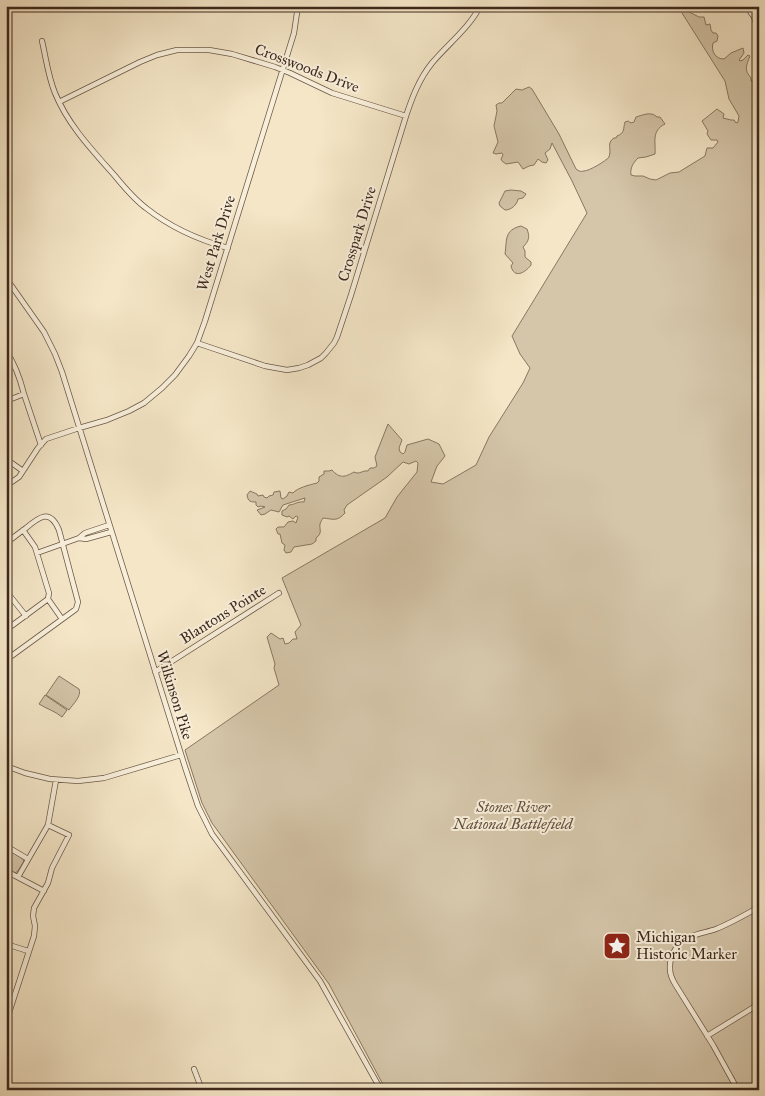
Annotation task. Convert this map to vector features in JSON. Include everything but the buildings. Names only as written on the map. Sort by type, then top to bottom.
[{"type":"street","name":"West Park Drive","points":[[41,445],[46,439],[107,420],[148,400],[175,375],[196,343],[205,321],[283,70],[294,33],[298,6]]},
{"type":"street","name":"Crosspark Drive","points":[[196,343],[271,368],[287,370],[308,365],[326,353],[337,337],[354,288],[412,98],[425,72],[474,17],[480,6]]},
{"type":"street","points":[[746,6],[754,17],[759,32]]},
{"type":"street","points":[[42,41],[55,93],[72,125],[124,186],[145,207],[162,220],[180,230],[228,248]]},
{"type":"street","name":"Crosswoods Drive","points":[[59,102],[157,55],[176,50],[209,50],[232,54],[283,70],[332,92],[406,116]]},
{"type":"street","name":"Wilkinson Pike","points":[[6,278],[52,346],[62,372],[181,755],[198,806],[208,828],[320,981],[380,1090]]},
{"type":"street","points":[[6,350],[19,374],[41,445],[19,477],[6,486]]},
{"type":"street","points":[[6,401],[24,394]]},
{"type":"street","points":[[6,459],[23,471]]},
{"type":"street","points":[[6,543],[40,517],[47,516],[54,520],[78,602],[76,609],[6,660]]},
{"type":"street","points":[[37,553],[79,538],[85,532],[109,525]]},
{"type":"street","points":[[6,630],[48,599],[49,593],[37,553],[23,530]]},
{"type":"street","points":[[79,538],[86,539],[111,532]]},
{"type":"street","points":[[6,591],[26,616]]},
{"type":"street","name":"Blantons Pointe","points":[[155,672],[279,593]]},
{"type":"street","points":[[48,599],[62,619]]},
{"type":"street","points":[[6,766],[25,774],[56,780],[78,781],[104,778],[181,755]]},
{"type":"street","points":[[18,877],[48,824],[56,780]]},
{"type":"street","points":[[6,1022],[8,1009],[35,930],[34,908],[44,892],[52,868],[69,835],[48,824]]},
{"type":"street","points":[[6,853],[8,847],[28,859]]},
{"type":"street","points":[[6,871],[44,892]]},
{"type":"street","points":[[736,1090],[734,1083],[707,1036],[674,984],[670,966],[672,958],[681,942],[688,937],[730,923],[759,907]]},
{"type":"street","points":[[6,944],[28,951]]},
{"type":"street","points":[[707,1036],[759,1004]]},
{"type":"street","points":[[194,1069],[202,1090]]},
{"type":"green space","name":"Stones River National Battlefield","points":[[675,6],[686,6],[689,12],[699,17],[704,17],[706,25],[710,24],[713,33],[716,33],[718,36],[717,41],[713,43],[713,52],[718,58],[724,59],[731,53],[743,48],[744,53],[739,60],[743,60],[748,55],[750,56],[747,73],[751,81],[759,84],[759,1090],[386,1090],[329,984],[212,823],[202,803],[185,750],[279,685],[267,637],[271,633],[280,639],[283,638],[285,644],[289,643],[293,639],[297,639],[295,632],[301,625],[282,578],[385,518],[397,497],[417,472],[418,463],[416,461],[409,464],[403,462],[387,477],[347,505],[344,510],[345,513],[340,518],[323,518],[316,541],[312,544],[294,547],[291,552],[286,553],[284,550],[285,545],[282,543],[280,534],[278,534],[276,529],[284,527],[288,522],[293,521],[296,523],[298,517],[296,516],[293,519],[289,516],[287,517],[282,515],[282,511],[289,505],[304,502],[305,498],[283,505],[279,512],[271,510],[261,515],[257,510],[265,507],[258,507],[256,502],[249,500],[247,495],[250,491],[258,496],[263,495],[267,498],[273,495],[274,492],[280,491],[281,498],[283,499],[289,492],[293,493],[300,488],[317,483],[319,477],[324,474],[324,471],[332,470],[338,475],[343,476],[374,468],[377,466],[375,457],[388,424],[402,440],[399,448],[403,454],[407,445],[428,439],[439,444],[445,456],[437,466],[431,482],[443,484],[476,465],[489,437],[523,383],[530,368],[520,354],[512,336],[587,213],[552,143],[550,149],[545,153],[548,160],[546,163],[538,159],[534,165],[523,169],[518,162],[506,164],[502,161],[502,153],[493,153],[498,142],[494,126],[497,111],[496,105],[502,103],[516,89],[522,90],[529,87],[532,89],[559,134],[576,169],[581,171],[593,168],[609,157],[610,142],[623,132],[625,122],[634,122],[636,117],[647,114],[655,115],[660,117],[665,124],[656,133],[655,154],[638,158],[632,166],[631,175],[656,180],[670,173],[679,172],[705,156],[707,148],[713,148],[718,142],[717,140],[711,140],[702,121],[717,109],[724,114],[723,118],[734,120],[736,123],[739,116],[729,99],[725,81],[682,13]]},
{"type":"green space","points":[[505,191],[521,191],[526,194],[523,198],[518,199],[513,207],[505,210],[499,203]]},
{"type":"green space","points":[[521,226],[527,229],[528,232],[527,243],[523,247],[525,257],[531,262],[531,265],[523,272],[517,274],[512,270],[511,266],[513,263],[505,254],[506,240],[512,230]]},
{"type":"green space","points":[[59,676],[79,689],[80,692],[69,710],[46,695]]},
{"type":"green space","points":[[45,695],[67,710],[62,717],[39,704]]},
{"type":"green space","points":[[12,852],[24,861],[15,873],[6,868],[6,858]]},
{"type":"place","name":"Michigan Historic Marker","points":[[617,946]]}]
